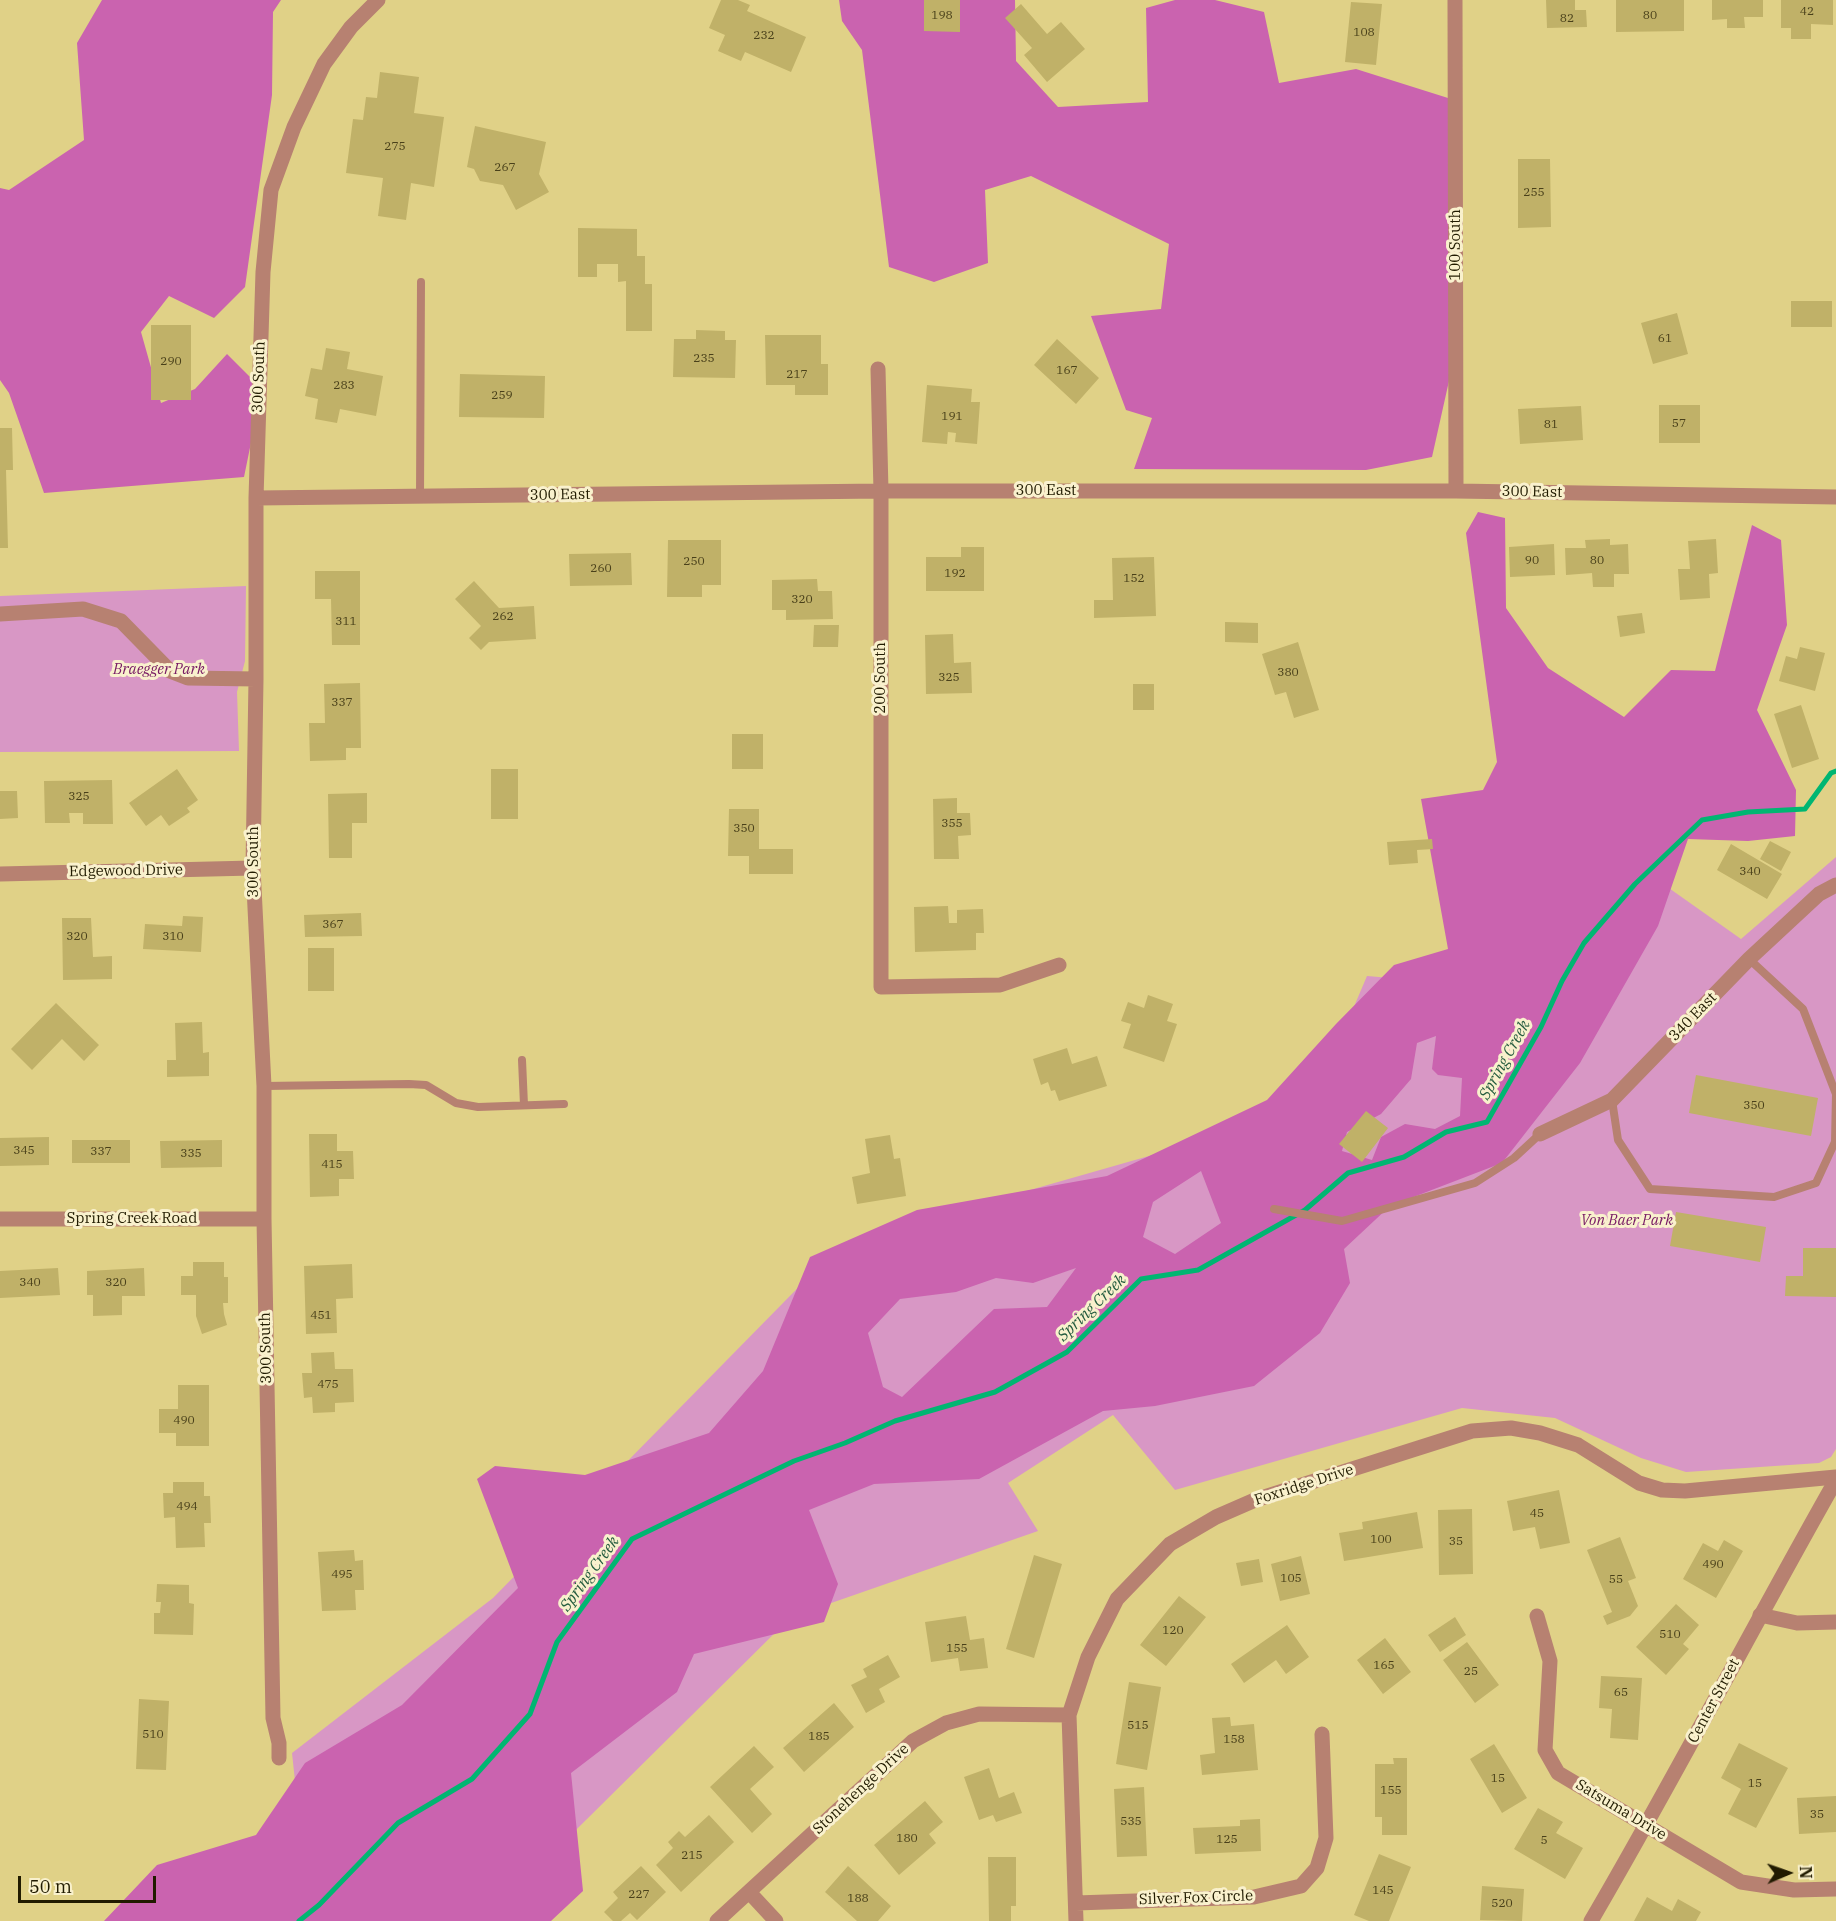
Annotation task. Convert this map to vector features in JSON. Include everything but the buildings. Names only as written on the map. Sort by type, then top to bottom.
[{"type":"street","name":"300 South","points":[[279,1758],[279,1743],[273,1718],[264,1219],[264,1086],[253,868],[256,498],[263,272],[271,190],[294,127],[324,64],[351,27],[378,0]]},
{"type":"street","name":"100 South","points":[[1455,0],[1456,490]]},
{"type":"street","name":"200 South","points":[[878,369],[881,491],[881,987],[1000,985],[1059,964]]},
{"type":"street","name":"300 East","points":[[256,498],[881,491],[1456,490],[1836,497]]},
{"type":"street","points":[[0,614],[83,609],[121,621],[170,671],[188,678],[256,679]]},
{"type":"street","name":"Edgewood Drive","points":[[0,874],[253,868]]},
{"type":"street","name":"340 East","points":[[1540,1134],[1612,1100],[1749,959],[1819,894],[1836,885]]},
{"type":"street","name":"Spring Creek Road","points":[[0,1219],[264,1219]]},
{"type":"street","name":"Foxridge Drive","points":[[1076,1921],[1069,1715],[1088,1657],[1117,1599],[1170,1544],[1216,1517],[1255,1500],[1472,1431],[1511,1428],[1540,1433],[1578,1445],[1639,1483],[1662,1490],[1685,1491],[1836,1478]]},
{"type":"street","name":"Center Street","points":[[1591,1921],[1647,1825],[1836,1478]]},
{"type":"street","points":[[1760,1615],[1797,1623],[1836,1622]]},
{"type":"street","name":"Satsuma Drive","points":[[1537,1616],[1550,1661],[1545,1750],[1558,1773],[1741,1882],[1794,1890],[1836,1889]]},
{"type":"street","name":"Stonehenge Drive","points":[[717,1921],[913,1741],[946,1722],[979,1714],[1069,1715]]},
{"type":"street","name":"Silver Fox Circle","points":[[1076,1903],[1254,1897],[1301,1886],[1317,1868],[1326,1838],[1322,1734]]},
{"type":"street","points":[[749,1892],[776,1921]]},
{"type":"lane","points":[[420,497],[421,282]]},
{"type":"lane","points":[[1612,1100],[1618,1140],[1650,1189],[1774,1197],[1816,1183],[1835,1142],[1836,1094],[1803,1009],[1749,959]]},
{"type":"lane","points":[[522,1060],[524,1105]]},
{"type":"lane","points":[[264,1086],[417,1084],[426,1085],[456,1103],[478,1107],[564,1104]]},
{"type":"lane","points":[[1274,1209],[1342,1221],[1475,1183],[1514,1158],[1540,1134]]},
{"type":"green space","name":"Braegger Park","points":[[246,586],[245,661],[237,692],[239,751],[0,752],[0,596]]},
{"type":"green space","name":"Von Baer Park","points":[[1836,857],[1836,1449],[1831,1457],[1819,1463],[1686,1472],[1641,1458],[1555,1418],[1462,1408],[1175,1490],[1113,1415],[1008,1483],[1038,1531],[791,1617],[484,1921],[310,1921],[292,1753],[493,1598],[841,1244],[1310,1110],[1367,976],[1463,984],[1666,886],[1741,939]]},
{"type":"shaded area","points":[[102,0],[281,0],[273,12],[272,95],[245,287],[214,318],[169,296],[141,332],[161,403],[195,389],[227,354],[262,389],[244,477],[44,493],[9,393],[0,380],[0,188],[9,190],[84,140],[77,43]]},
{"type":"shaded area","points":[[839,0],[1015,0],[1016,61],[1058,107],[1148,102],[1146,8],[1175,0],[1215,0],[1264,12],[1279,83],[1356,69],[1448,98],[1451,372],[1432,457],[1366,470],[1134,469],[1152,418],[1126,410],[1091,316],[1161,309],[1169,244],[1031,176],[985,190],[988,263],[934,282],[889,267],[862,50],[842,21]]},
{"type":"shaded area","points":[[1478,512],[1505,518],[1506,608],[1548,668],[1624,717],[1671,670],[1715,671],[1752,525],[1781,540],[1787,625],[1757,710],[1796,790],[1795,836],[1748,841],[1688,839],[1658,926],[1580,1063],[1502,1163],[1390,1206],[1344,1249],[1350,1283],[1320,1333],[1254,1386],[1155,1406],[1103,1411],[979,1479],[874,1484],[809,1510],[838,1584],[824,1622],[694,1654],[677,1692],[571,1773],[583,1891],[551,1921],[104,1921],[157,1865],[256,1835],[305,1763],[402,1705],[518,1588],[477,1479],[495,1466],[585,1475],[709,1433],[763,1371],[810,1257],[917,1210],[1107,1176],[1267,1100],[1336,1024],[1394,965],[1448,949],[1421,799],[1483,790],[1497,762],[1466,533]],"holes":[[[1436,1036],[1432,1069],[1438,1075],[1462,1078],[1460,1116],[1435,1129],[1405,1124],[1381,1137],[1372,1160],[1342,1151],[1347,1132],[1381,1114],[1411,1079],[1417,1043]],[[1201,1171],[1221,1223],[1175,1254],[1143,1237],[1153,1202]],[[1076,1268],[1047,1307],[994,1309],[902,1397],[883,1387],[868,1333],[900,1299],[956,1292],[996,1278],[1033,1283]]]},
{"type":"waterway","name":"Spring Creek","points":[[299,1921],[319,1905],[398,1823],[472,1779],[530,1714],[557,1642],[632,1539],[794,1461],[845,1443],[895,1421],[995,1392],[1067,1352],[1141,1279],[1198,1270],[1305,1210],[1348,1173],[1404,1157],[1446,1132],[1487,1122],[1541,1027],[1562,981],[1584,943],[1635,884],[1702,820],[1748,812],[1805,809],[1831,773],[1836,771]]}]
